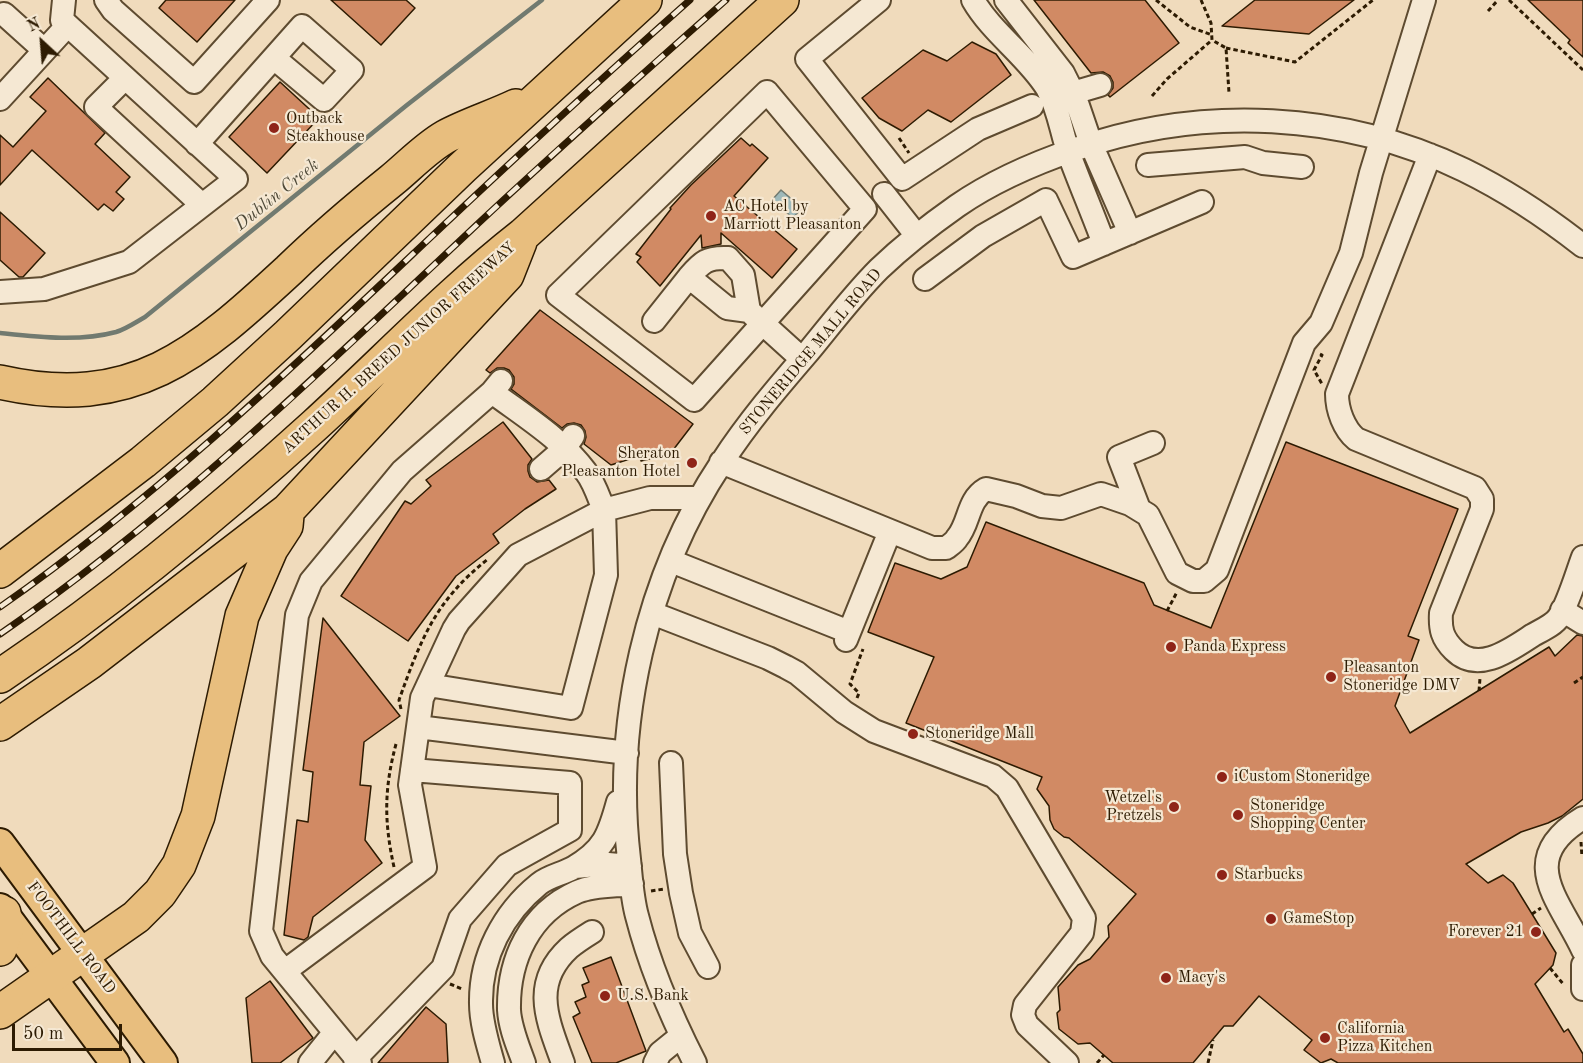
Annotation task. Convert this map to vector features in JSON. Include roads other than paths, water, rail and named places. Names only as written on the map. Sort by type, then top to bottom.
[{"type":"highway","points":[[0,571],[143,462],[215,402],[645,0]]},
{"type":"highway","name":"ARTHUR H. BREED JUNIOR FREEWAY","points":[[0,676],[100,604],[249,484],[489,262],[523,235],[782,0]]},
{"type":"highway","points":[[0,382],[73,390],[108,386],[139,378],[172,364],[231,324],[340,222],[444,138],[540,96]]},
{"type":"highway","points":[[0,724],[89,663],[288,510],[507,276],[523,235]]},
{"type":"highway","points":[[0,1012],[136,917],[160,893],[179,865],[198,816],[242,615],[271,549],[286,526],[288,510]]},
{"type":"highway","points":[[0,949],[6,931],[2,910]]},
{"type":"main road","name":"FOOTHILL ROAD","points":[[0,843],[163,1063]]},
{"type":"main road","points":[[2,910],[115,1063]]},
{"type":"street","points":[[0,292],[44,289],[129,262],[236,179],[67,26],[62,20],[64,0]]},
{"type":"street","points":[[106,0],[112,10],[194,82],[267,0]]},
{"type":"street","points":[[879,0],[807,59],[902,179],[978,129],[1052,99],[1100,85]]},
{"type":"street","points":[[973,0],[984,18],[1040,78],[1052,99],[1059,115],[1068,152],[1104,244]]},
{"type":"street","points":[[721,462],[932,548],[946,548],[958,538],[978,494],[986,489],[1016,496],[1042,506],[1061,508],[1101,495],[1130,504],[1148,515],[1177,573],[1193,581],[1204,581],[1217,570],[1304,343],[1321,323],[1351,253],[1371,173],[1424,0]]},
{"type":"street","points":[[1029,67],[1000,16],[999,7],[1012,4],[1063,73],[1052,99]]},
{"type":"street","points":[[4,14],[44,50]]},
{"type":"street","points":[[0,99],[67,26]]},
{"type":"street","points":[[197,144],[274,58]]},
{"type":"street","points":[[124,78],[96,107],[202,205]]},
{"type":"street","points":[[767,92],[864,209],[755,317],[694,400],[558,295],[767,92]]},
{"type":"street","points":[[1052,99],[1091,144],[1130,233]]},
{"type":"street","name":"STONERIDGE MALL ROAD","points":[[695,1063],[681,1036],[647,950],[636,913],[631,875],[624,777],[634,692],[652,613],[671,561],[700,498],[721,462],[802,359],[879,269],[916,236],[960,204],[1007,177],[1068,152],[1168,125],[1247,120],[1303,123],[1344,129],[1430,155],[1498,188],[1528,206],[1583,246]]},
{"type":"street","points":[[1430,155],[1337,394],[1340,415],[1350,434],[1356,439],[1475,488],[1482,499],[1482,509],[1440,613],[1440,630],[1447,643],[1459,655],[1470,661],[1480,661],[1506,652],[1558,619],[1583,557]]},
{"type":"street","points":[[1148,165],[1245,157],[1263,164],[1302,166]]},
{"type":"street","points":[[884,194],[916,236]]},
{"type":"street","points":[[925,279],[983,236],[1046,201],[1073,257],[1202,202]]},
{"type":"street","points":[[654,321],[701,263],[714,258],[728,258],[743,275],[755,317]]},
{"type":"street","points":[[689,277],[727,308],[755,317],[802,359]]},
{"type":"street","points":[[412,770],[570,783],[570,830],[507,865],[460,919],[443,968],[358,1061],[272,956],[261,931],[297,615],[310,581],[402,471],[496,387],[548,434],[568,442],[587,472],[604,510],[606,575],[571,708],[428,685]]},
{"type":"street","points":[[541,470],[568,442]]},
{"type":"street","points":[[1138,509],[1119,458],[1153,443]]},
{"type":"street","points":[[285,971],[425,867],[410,785],[412,770],[422,698],[459,621],[518,555],[604,510],[650,498],[700,498]]},
{"type":"street","points":[[671,561],[853,640],[890,531]]},
{"type":"street","points":[[1562,610],[1583,623]]},
{"type":"street","points":[[652,613],[768,658],[797,673],[844,712],[874,731],[993,776],[1007,788],[1084,918],[1082,933],[1025,1005],[1023,1015],[1027,1025],[1067,1063]]},
{"type":"street","points":[[418,727],[627,753]]},
{"type":"street","points":[[671,763],[675,854],[681,893],[690,933],[708,967]]},
{"type":"street","points":[[493,1063],[481,1005],[484,968],[496,935],[514,908],[541,882],[573,868],[590,855],[610,832],[624,777]]},
{"type":"street","points":[[1583,818],[1560,833],[1552,845],[1547,865],[1549,884],[1583,950]]},
{"type":"street","points":[[573,868],[608,864],[631,875]]},
{"type":"street","points":[[524,1063],[509,1011],[512,979],[519,951],[532,926],[554,905],[579,891],[631,875]]},
{"type":"street","points":[[563,1063],[546,1018],[545,992],[552,968],[569,948],[592,932]]},
{"type":"street","points":[[1583,965],[1577,989],[1583,1010]]},
{"type":"street","points":[[310,1063],[334,1033]]},
{"type":"street","points":[[654,1063],[660,1053],[681,1036]]},
{"type":"water","points":[[781,190],[802,208],[793,218],[772,200]]},
{"type":"waterway","name":"Dublin Creek","points":[[0,333],[58,338],[88,337],[120,331],[145,317],[407,105],[542,0]]},
{"type":"railway","points":[[0,607],[114,521],[222,430],[690,0]]},
{"type":"railway","points":[[0,634],[124,542],[241,443],[531,175],[726,0]]},
{"type":"place","name":"Outback Steakhouse","points":[[274,128]]},
{"type":"place","name":"AC Hotel by Marriott Pleasanton","points":[[711,216]]},
{"type":"place","name":"Sheraton Pleasanton Hotel","points":[[692,463]]},
{"type":"place","name":"Panda Express","points":[[1171,647]]},
{"type":"place","name":"Pleasanton Stoneridge DMV","points":[[1331,677]]},
{"type":"place","name":"Stoneridge Mall","points":[[913,734]]},
{"type":"place","name":"iCustom Stoneridge","points":[[1222,777]]},
{"type":"place","name":"Wetzel's Pretzels","points":[[1174,807]]},
{"type":"place","name":"Stoneridge Shopping Center","points":[[1238,815]]},
{"type":"place","name":"Starbucks","points":[[1222,875]]},
{"type":"place","name":"GameStop","points":[[1271,919]]},
{"type":"place","name":"Forever 21","points":[[1536,932]]},
{"type":"place","name":"Macy's","points":[[1166,978]]},
{"type":"place","name":"U.S. Bank","points":[[605,996]]},
{"type":"place","name":"California Pizza Kitchen","points":[[1325,1038]]}]
